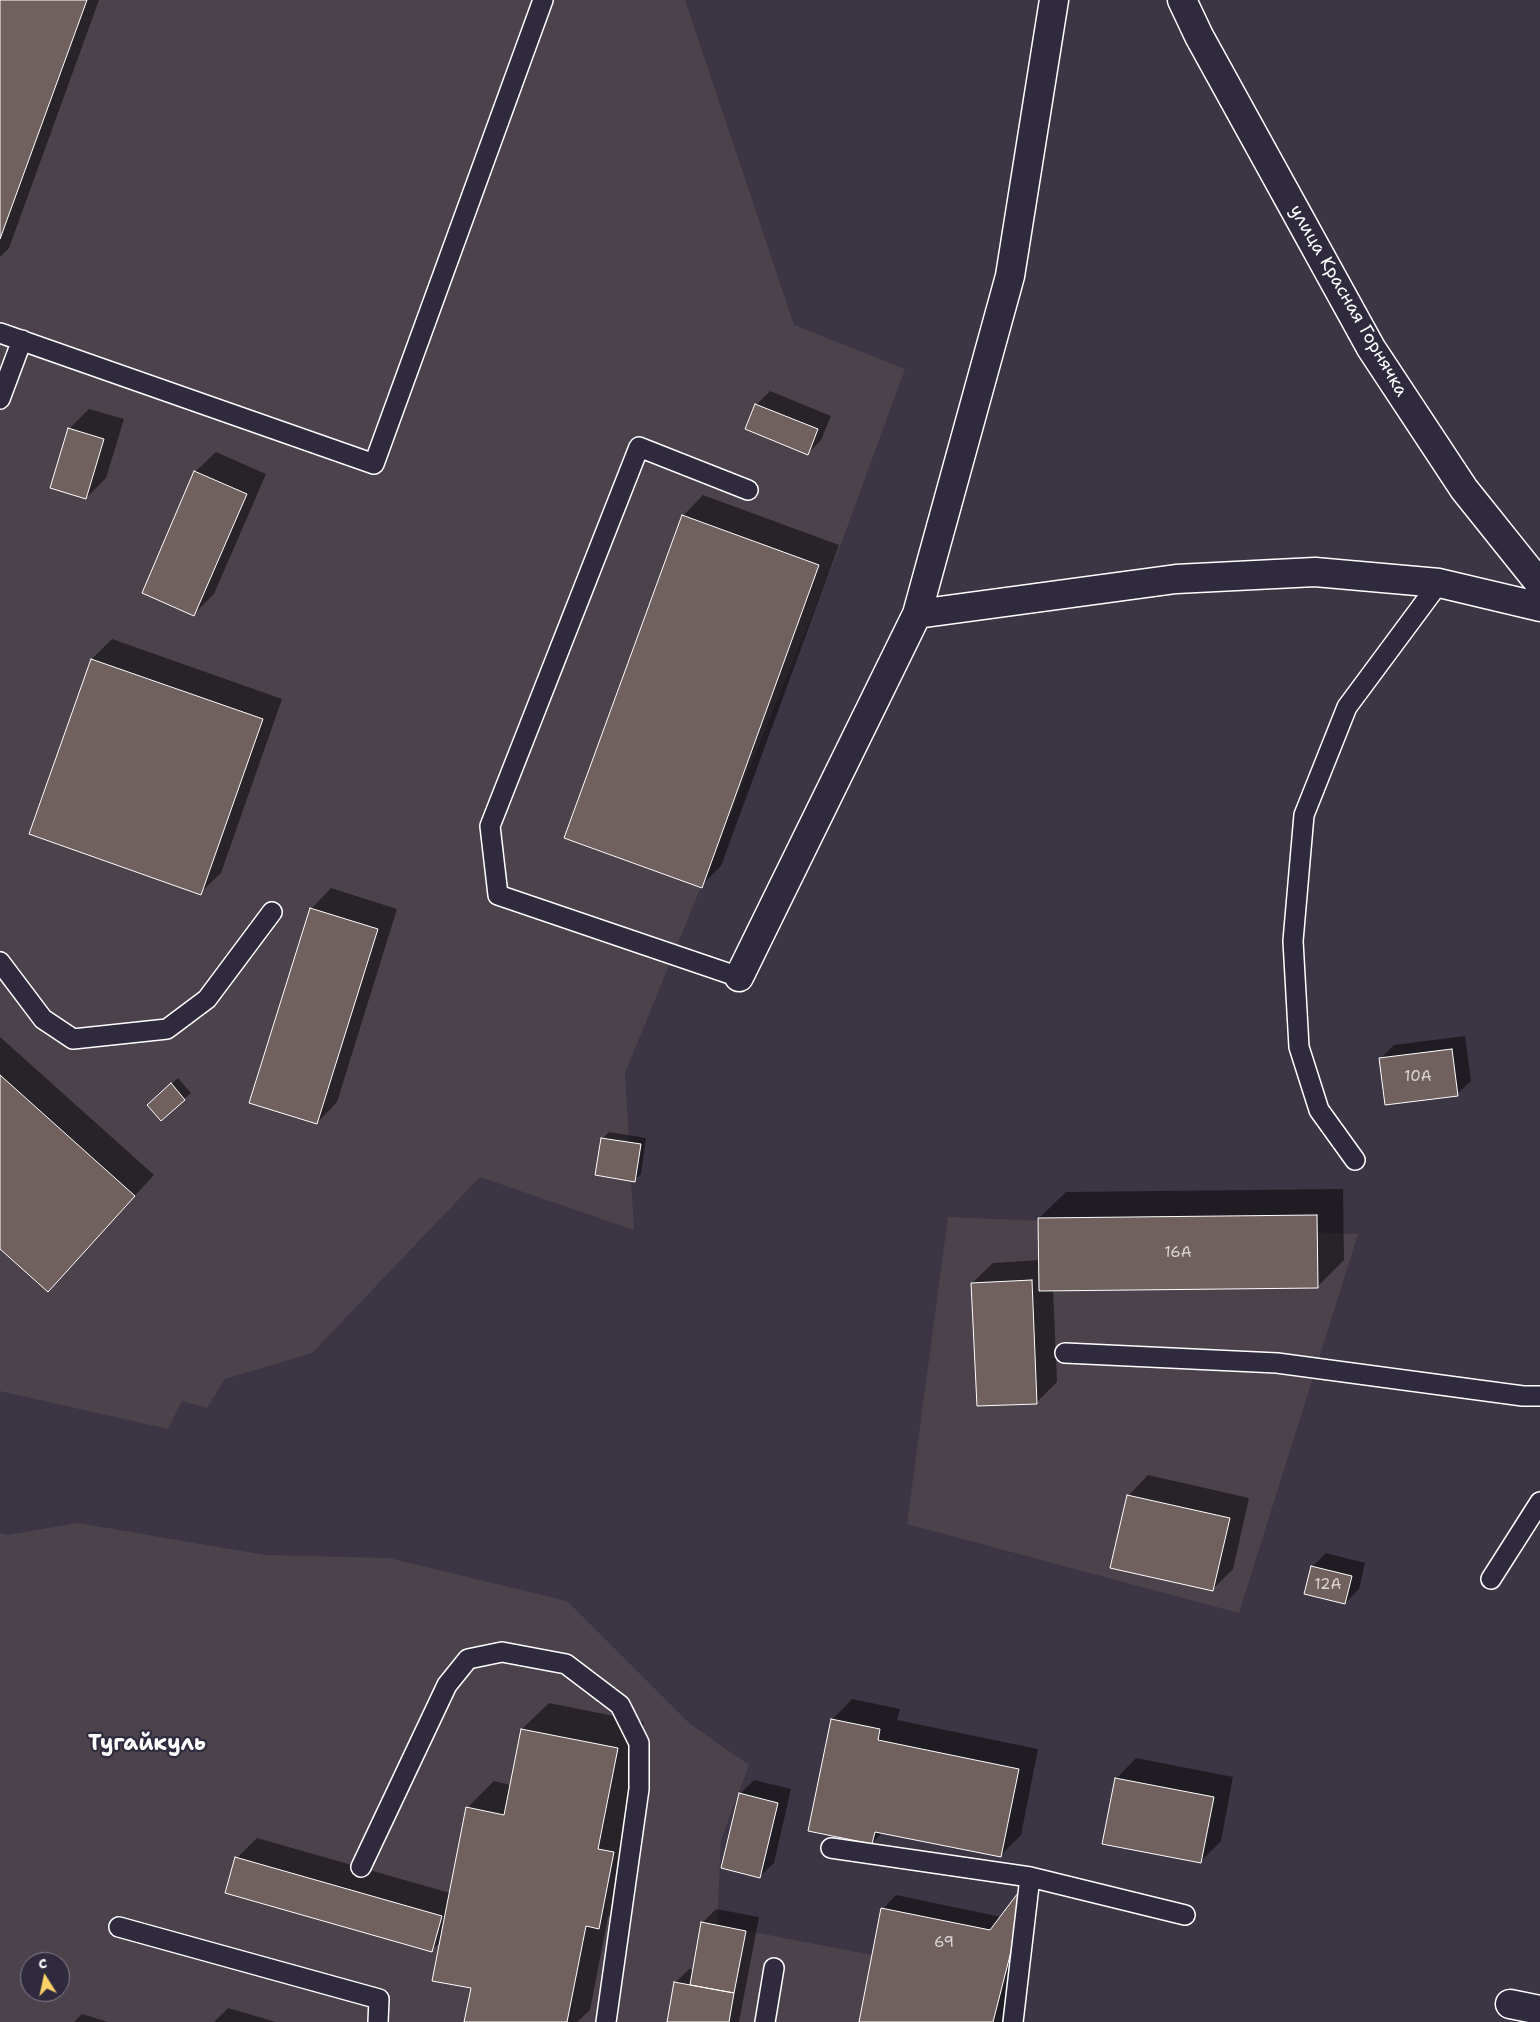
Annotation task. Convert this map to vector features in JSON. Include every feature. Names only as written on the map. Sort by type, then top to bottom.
[{"type":"street","points":[[739,977],[917,614],[1010,276],[1054,0]]},
{"type":"street","name":"улица Красная Горнячка","points":[[1182,0],[1199,36],[1371,348],[1464,488],[1540,584]]},
{"type":"street","points":[[917,614],[1186,578],[1315,572],[1439,583],[1540,607]]},
{"type":"street","points":[[1508,2013],[1540,2010]]},
{"type":"lane","points":[[0,333],[374,464],[543,0]]},
{"type":"lane","points":[[0,399],[22,340]]},
{"type":"lane","points":[[739,977],[498,895],[490,826],[638,447],[748,490]]},
{"type":"lane","points":[[1355,1160],[1319,1110],[1299,1047],[1293,940],[1304,815],[1347,707],[1439,583]]},
{"type":"lane","points":[[0,962],[44,1018],[73,1039],[166,1029],[207,999],[272,912]]},
{"type":"lane","points":[[1065,1353],[1277,1363],[1523,1396],[1540,1396]]},
{"type":"lane","points":[[1491,1579],[1540,1502]]},
{"type":"lane","points":[[361,1867],[447,1685],[468,1659],[502,1652],[566,1664],[620,1705],[639,1743],[639,1789],[606,2022]]},
{"type":"lane","points":[[831,1848],[1030,1877],[1185,1915]]},
{"type":"lane","points":[[1014,2022],[1030,1877]]},
{"type":"lane","points":[[119,1927],[379,2000],[378,2022]]},
{"type":"lane","points":[[764,2022],[774,1968]]},
{"type":"shaded area","points":[[0,0],[685,0],[794,325],[905,369],[841,544],[625,1073],[634,1230],[480,1177],[312,1353],[225,1379],[207,1408],[182,1401],[168,1429],[0,1391]]},
{"type":"shaded area","points":[[948,1217],[1358,1234],[1239,1613],[907,1524]]},
{"type":"shaded area","points":[[78,1523],[265,1555],[389,1558],[567,1601],[690,1724],[749,1765],[721,1840],[717,1925],[872,1955],[990,1930],[1030,1877],[993,2022],[0,2022],[0,1533],[8,1535]]},
{"type":"building","points":[[0,0],[87,0],[0,239]]},
{"type":"building","points":[[755,404],[818,429],[808,455],[745,429]]},
{"type":"building","points":[[68,428],[104,439],[86,499],[50,488]]},
{"type":"building","points":[[194,471],[247,494],[194,616],[142,593]]},
{"type":"building","points":[[682,515],[819,565],[702,888],[564,838]]},
{"type":"building","points":[[91,659],[263,719],[201,895],[29,834]]},
{"type":"building","points":[[310,908],[378,929],[317,1124],[249,1103]]},
{"type":"building","points":[[1452,1049],[1458,1096],[1385,1105],[1379,1058]]},
{"type":"building","points":[[0,1075],[135,1196],[48,1292],[0,1249]]},
{"type":"building","points":[[171,1083],[185,1100],[161,1121],[147,1105]]},
{"type":"building","points":[[601,1138],[641,1144],[635,1182],[595,1175]]},
{"type":"building","points":[[1317,1215],[1318,1288],[1039,1291],[1038,1218]]},
{"type":"building","points":[[1032,1280],[1037,1404],[977,1406],[971,1283]]},
{"type":"building","points":[[1127,1495],[1230,1518],[1213,1591],[1110,1568]]},
{"type":"building","points":[[1311,1566],[1352,1576],[1345,1604],[1304,1594]]},
{"type":"building","points":[[831,1719],[880,1729],[878,1740],[1019,1769],[1001,1857],[875,1832],[872,1844],[808,1831]]},
{"type":"building","points":[[521,1729],[618,1748],[598,1849],[614,1852],[599,1929],[586,1926],[567,2022],[464,2022],[471,1988],[432,1981],[466,1807],[504,1815]]},
{"type":"building","points":[[1115,1778],[1214,1797],[1201,1863],[1102,1844]]},
{"type":"building","points":[[739,1793],[778,1803],[760,1878],[721,1868]]},
{"type":"building","points":[[235,1857],[442,1916],[432,1952],[225,1893]]},
{"type":"building","points":[[1030,1877],[993,2022],[859,2022],[881,1908],[990,1930]]},
{"type":"building","points":[[701,1922],[746,1931],[734,1993],[690,1985]]},
{"type":"building","points":[[674,1982],[734,1993],[729,2022],[667,2022]]},
{"type":"district","name":"Тугайкуль","points":[[147,1744]]}]
